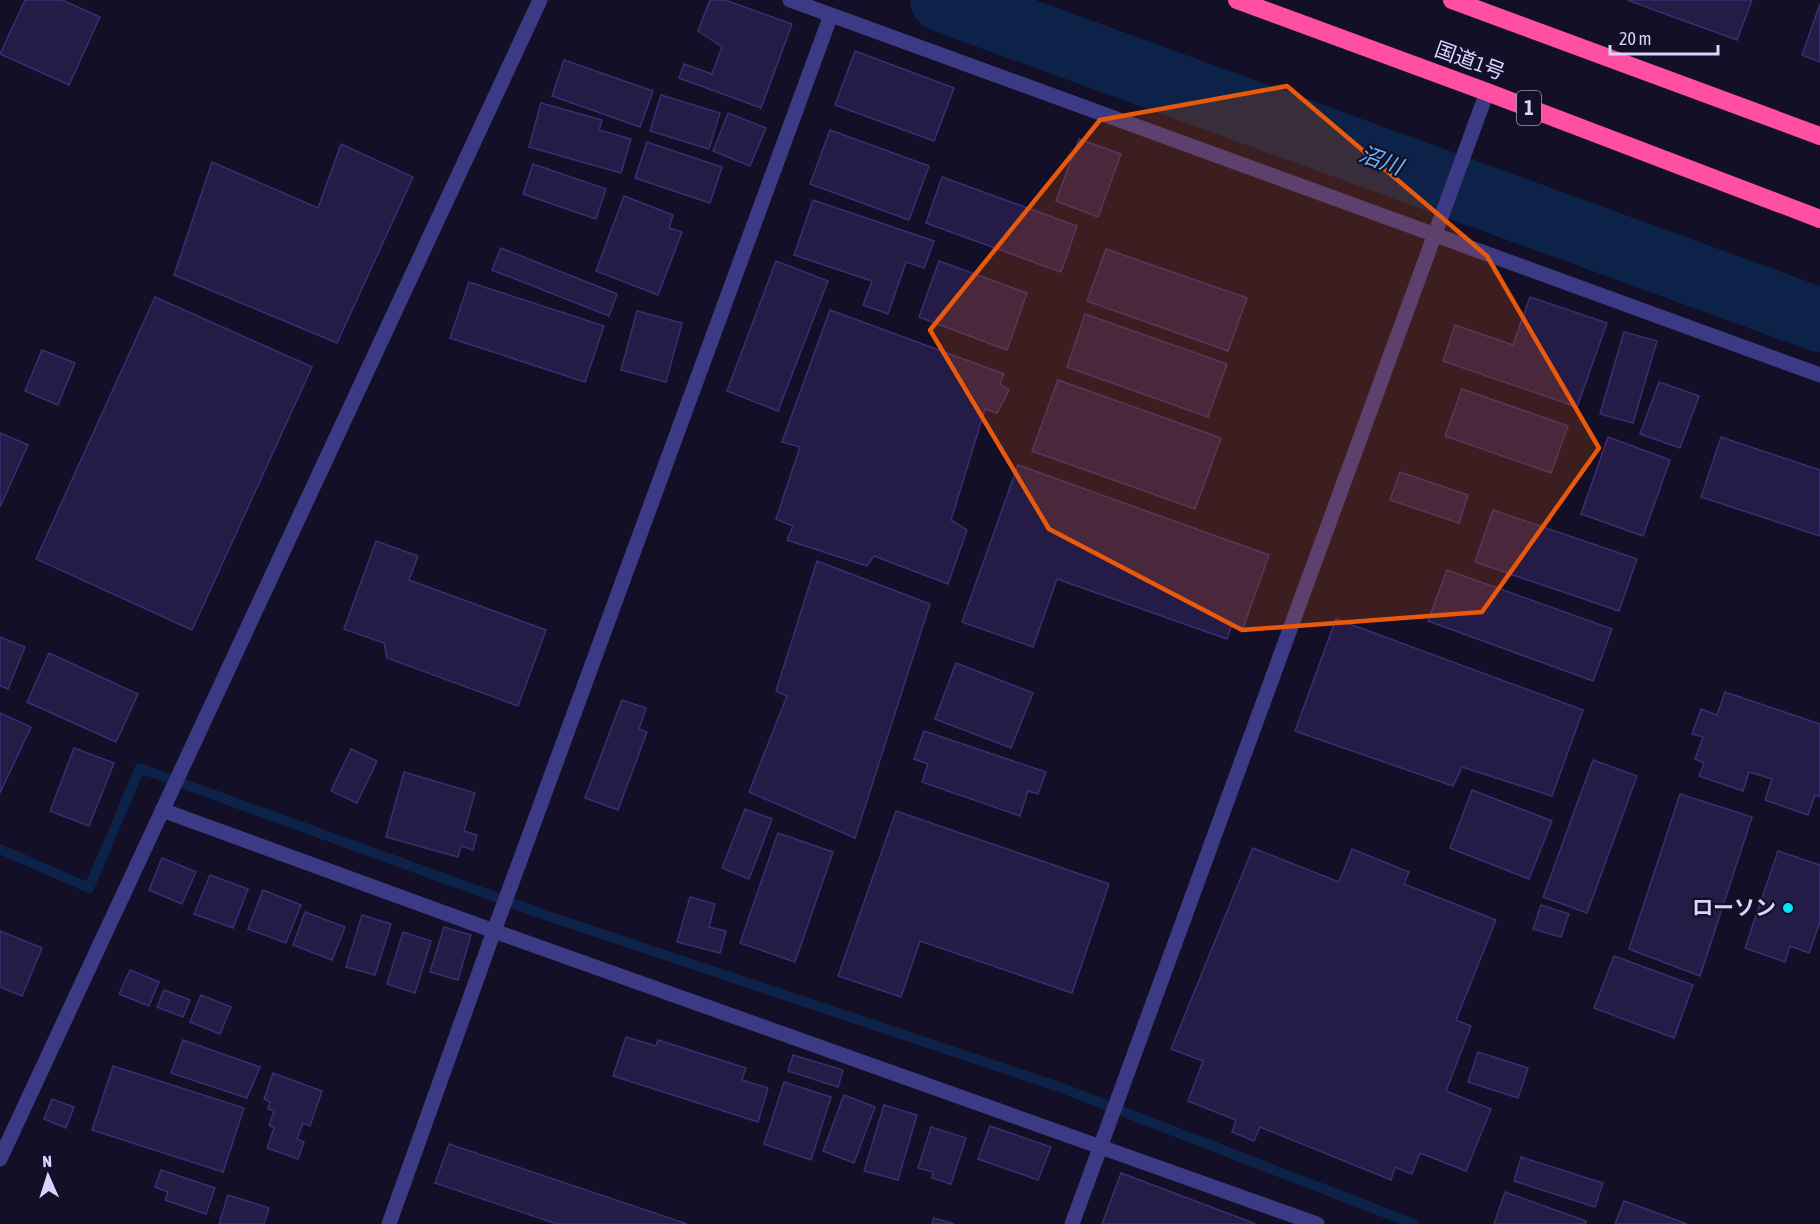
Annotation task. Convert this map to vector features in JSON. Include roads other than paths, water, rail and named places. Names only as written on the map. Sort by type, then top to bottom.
[{"type":"highway","name":"国道1号","points":[[1237,0],[1820,219]]},
{"type":"highway","points":[[1452,0],[1820,136]]},
{"type":"street","points":[[0,1159],[540,0]]},
{"type":"street","points":[[790,0],[1820,375]]},
{"type":"street","points":[[390,1224],[494,931],[831,15]]},
{"type":"street","points":[[1072,1224],[1487,92]]},
{"type":"street","points":[[162,810],[494,931],[1317,1224]]},
{"type":"waterway","name":"沼川","points":[[942,0],[1820,320]]},
{"type":"waterway","points":[[0,849],[89,888],[140,768],[548,916],[1062,1088],[1414,1224]]},
{"type":"place","name":"ローソン","points":[[1788,908]]}]
